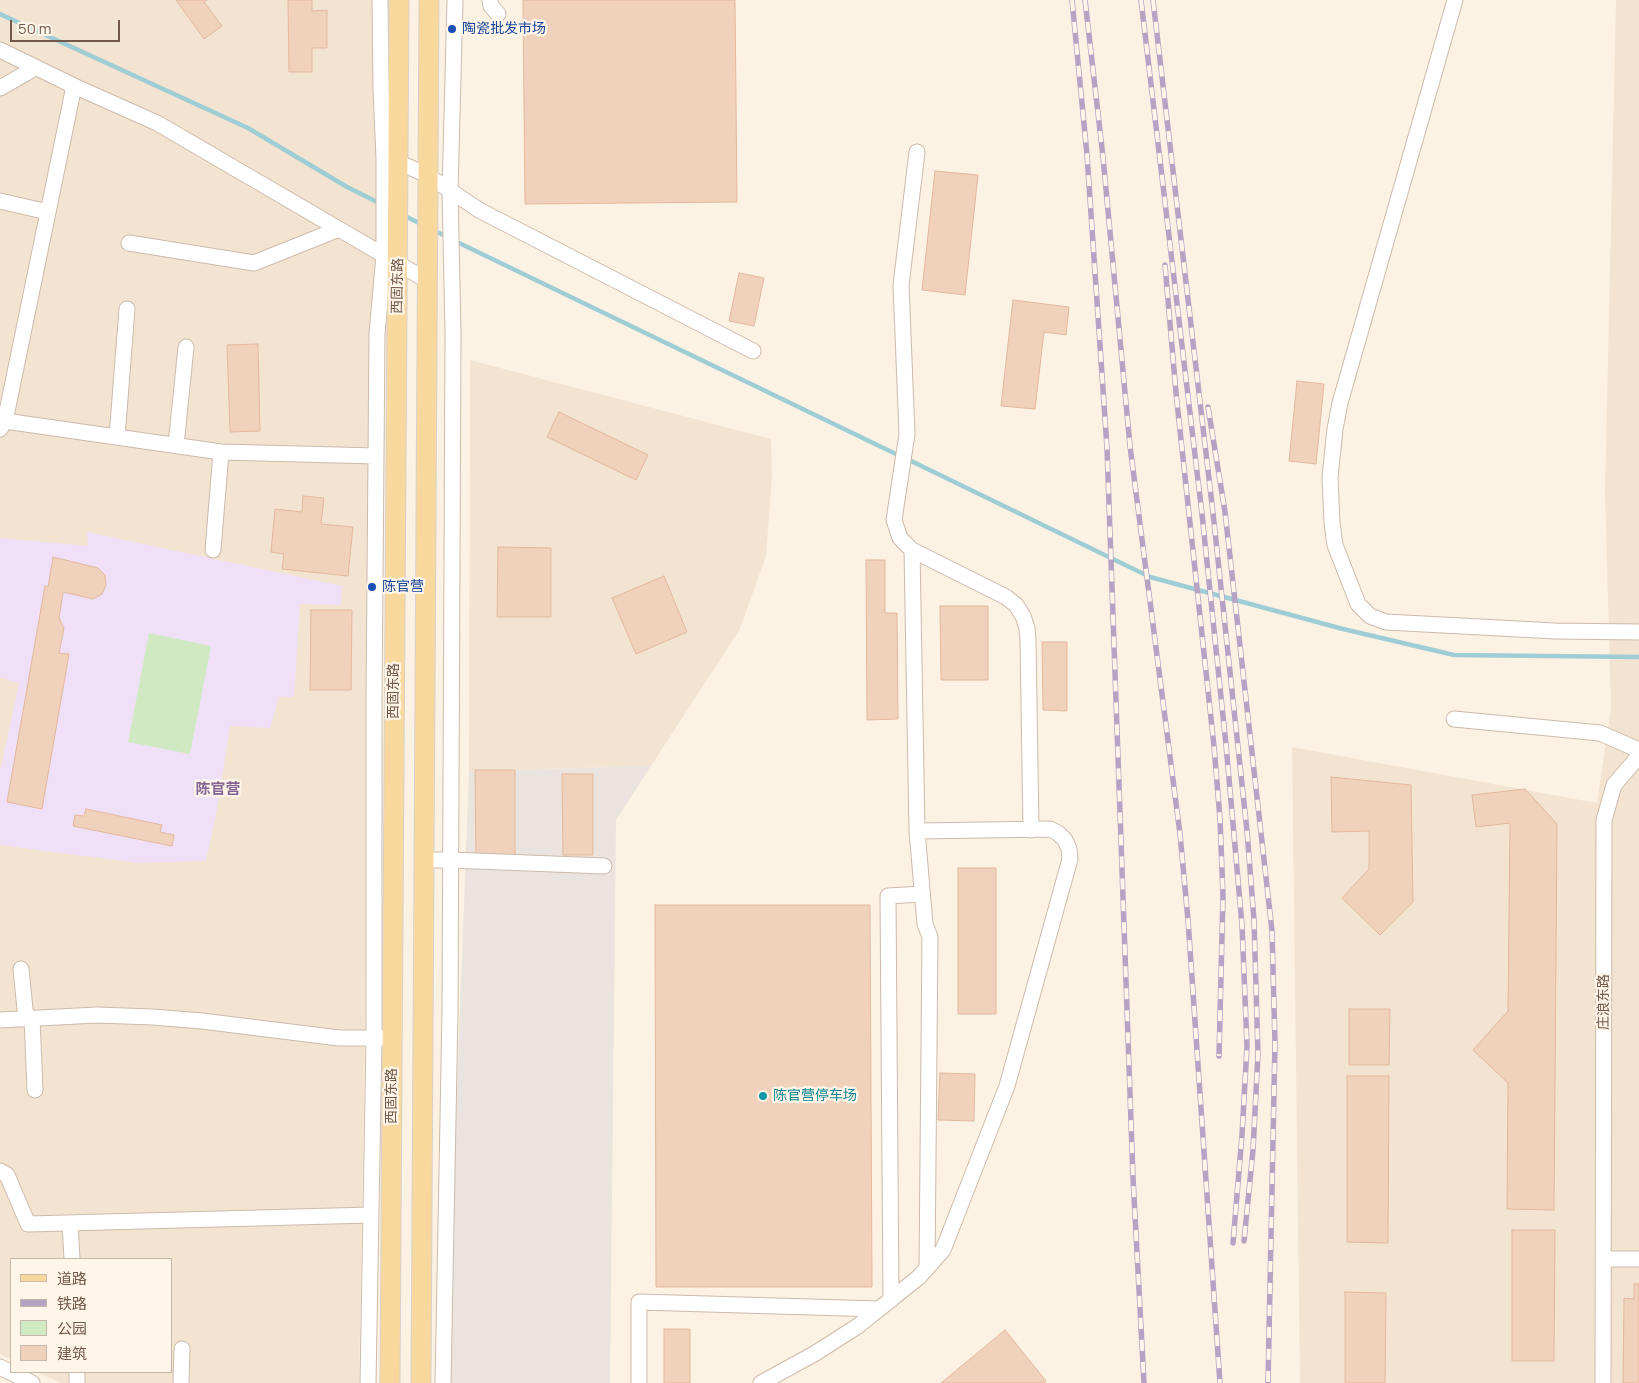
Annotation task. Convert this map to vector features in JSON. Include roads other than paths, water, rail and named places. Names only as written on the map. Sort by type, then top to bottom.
[{"type":"main road","name":"西固东路","points":[[390,1383],[383,1038],[391,252],[399,0]]},
{"type":"main road","points":[[421,1383],[429,0]]},
{"type":"street","points":[[380,0],[393,171],[427,184],[753,351]]},
{"type":"street","points":[[443,1383],[451,860],[453,334],[450,197],[456,0]]},
{"type":"street","points":[[490,0],[491,6],[498,14]]},
{"type":"street","points":[[1455,0],[1340,403],[1335,429],[1330,478],[1332,523],[1336,546],[1358,604],[1370,616],[1386,622],[1555,632],[1639,632]]},
{"type":"street","points":[[0,50],[35,68],[157,123],[339,229],[391,252],[428,280]]},
{"type":"street","points":[[0,88],[35,68]]},
{"type":"street","points":[[74,86],[2,426],[117,437],[221,452],[376,456]]},
{"type":"street","points":[[918,152],[901,285],[908,434],[894,520],[900,538],[912,550],[1006,597],[1016,605],[1023,616],[1028,640],[1030,830]]},
{"type":"street","points":[[0,202],[48,212]]},
{"type":"street","points":[[129,243],[254,263],[339,229]]},
{"type":"street","points":[[368,1383],[371,1214],[383,1038],[376,334],[391,252]]},
{"type":"street","points":[[117,437],[127,309]]},
{"type":"street","points":[[176,446],[186,347]]},
{"type":"street","points":[[213,550],[221,452]]},
{"type":"street","points":[[912,550],[917,831],[925,924],[930,937],[927,1268]]},
{"type":"street","points":[[1454,719],[1600,732],[1639,750]]},
{"type":"street","name":"庄浪东路","points":[[1603,1383],[1604,820],[1614,785],[1639,756]]},
{"type":"street","points":[[760,1383],[814,1354],[858,1326],[919,1277],[944,1250],[1007,1086],[1070,859],[1069,849],[1065,840],[1058,833],[1050,829],[917,831]]},
{"type":"street","points":[[424,860],[604,866]]},
{"type":"street","points":[[885,1304],[888,896],[922,894]]},
{"type":"street","points":[[21,970],[29,1018],[35,1090]]},
{"type":"street","points":[[0,1020],[97,1014],[202,1021],[339,1038],[383,1038]]},
{"type":"street","points":[[0,1171],[7,1175],[28,1224],[371,1214]]},
{"type":"street","points":[[70,1223],[72,1258]]},
{"type":"street","points":[[1604,1259],[1639,1260]]},
{"type":"street","points":[[639,1383],[639,1302],[885,1304]]},
{"type":"street","points":[[181,1383],[182,1349]]},
{"type":"street","points":[[12,1373],[32,1383]]},
{"type":"waterway","points":[[0,14],[248,128],[347,187],[381,204]]},
{"type":"waterway","points":[[403,215],[423,225]]},
{"type":"waterway","points":[[432,230],[448,237]]},
{"type":"waterway","points":[[455,241],[900,456]]},
{"type":"waterway","points":[[907,459],[1150,577],[1343,629],[1454,655],[1639,657]]},
{"type":"railway","points":[[1072,0],[1087,155],[1107,448],[1133,1178],[1144,1383]]},
{"type":"railway","points":[[1085,0],[1103,157],[1130,446],[1180,834],[1188,920],[1220,1383]]},
{"type":"railway","points":[[1141,0],[1202,514],[1226,745],[1242,925],[1247,1046],[1233,1243]]},
{"type":"railway","points":[[1153,0],[1213,513],[1247,831],[1254,920],[1258,1054],[1253,1150],[1244,1241]]},
{"type":"railway","points":[[1165,265],[1176,393],[1214,746],[1220,819],[1223,896],[1219,1056]]},
{"type":"railway","points":[[1208,407],[1225,512],[1272,931],[1275,1043],[1268,1383]]},
{"type":"place","name":"陶瓷批发市场","points":[[452,29]]},
{"type":"place","name":"陈官营","points":[[372,587]]},
{"type":"place","name":"陈官营停车场","points":[[763,1096]]},
{"type":"district","name":"陈官营","points":[[218,790]]}]
